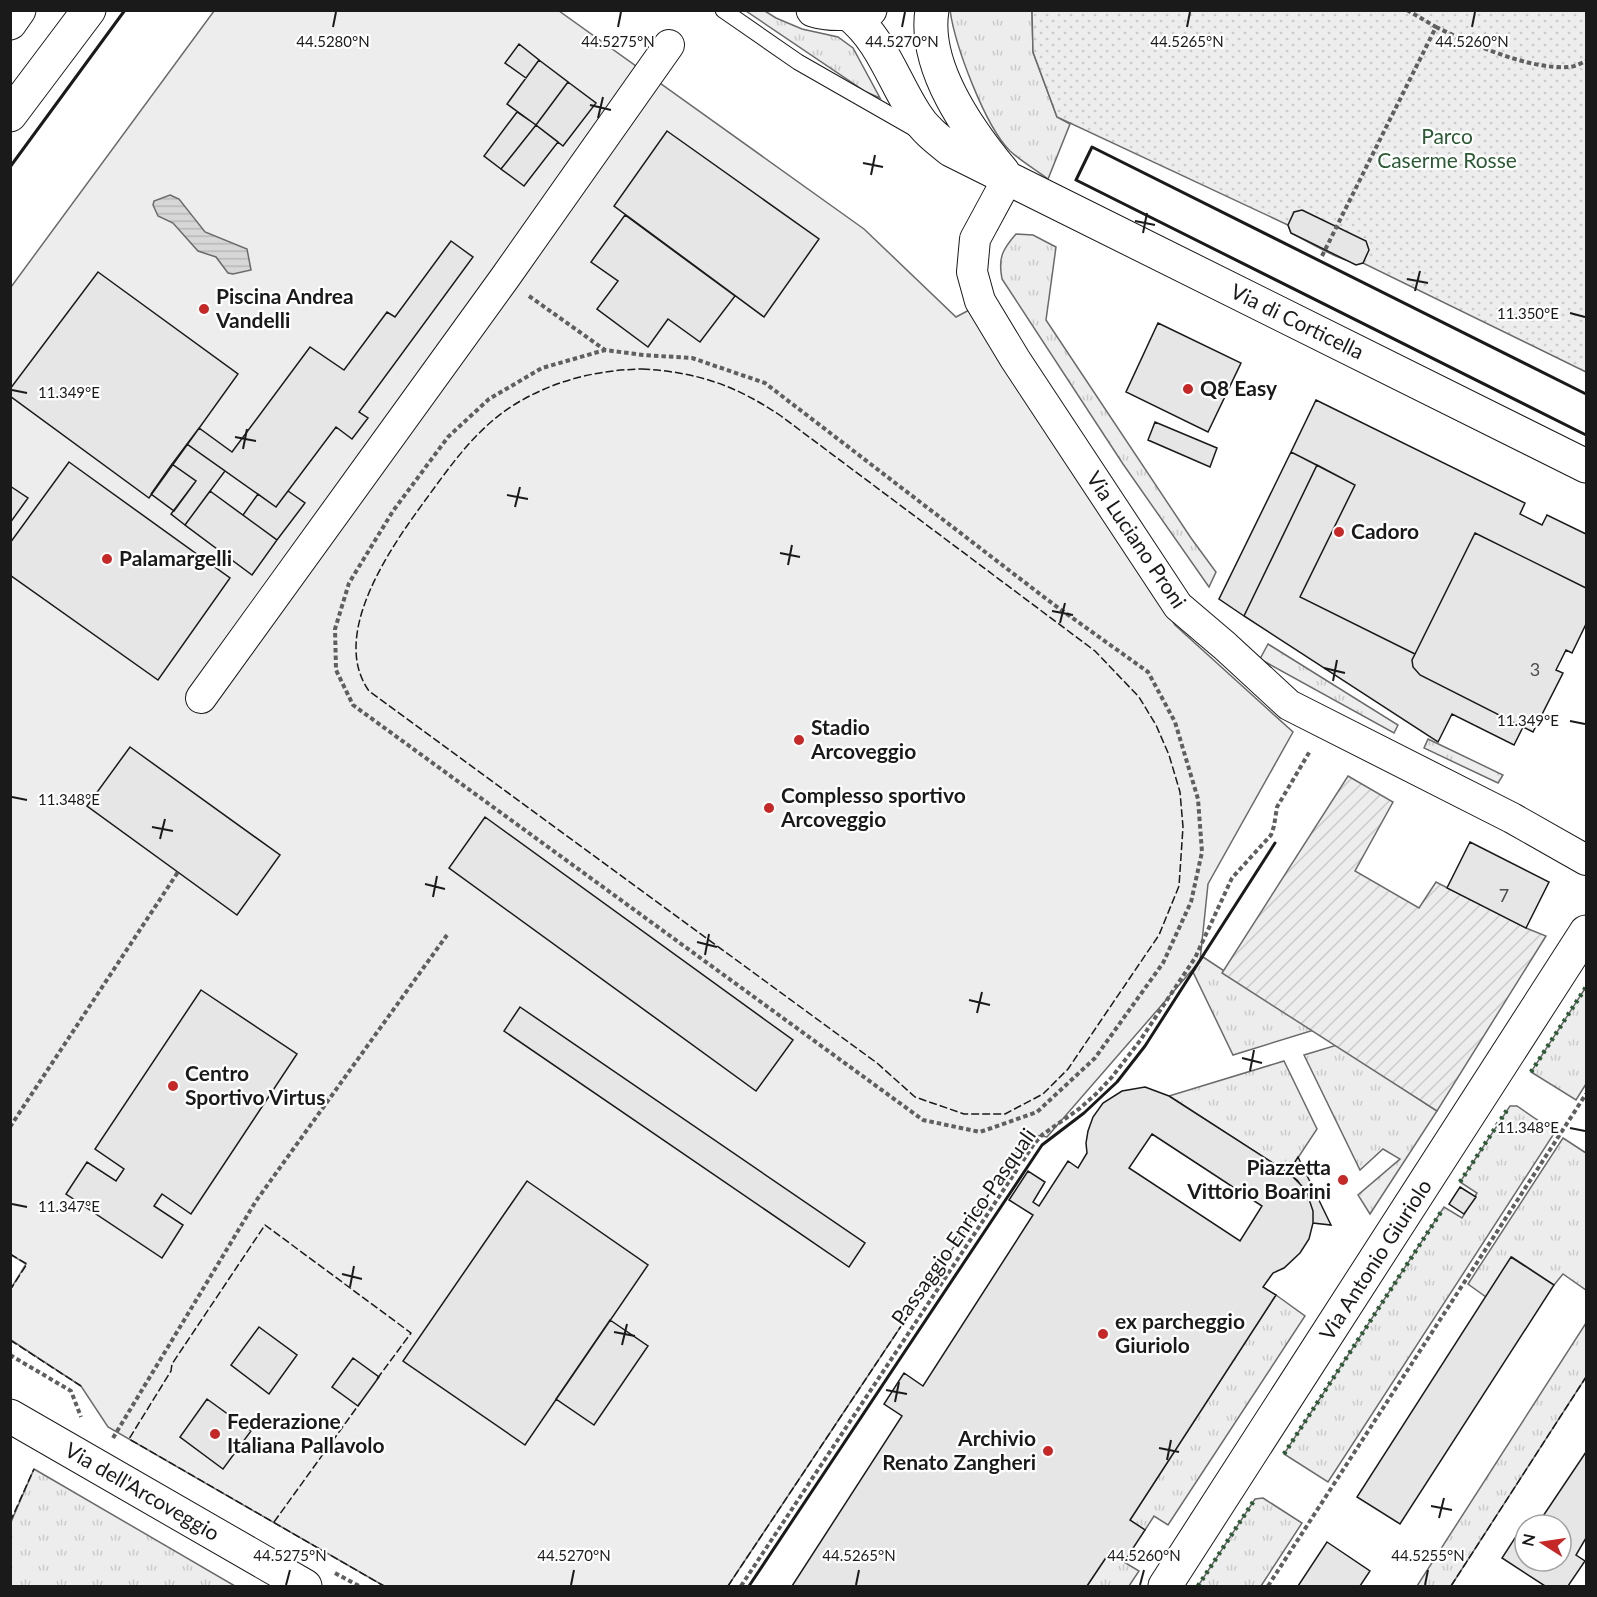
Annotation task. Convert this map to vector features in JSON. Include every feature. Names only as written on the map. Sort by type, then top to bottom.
[{"type":"main road","points":[[10,23],[19,10]]},
{"type":"main road","points":[[10,115],[89,10]]},
{"type":"main road","points":[[813,10],[823,13],[861,12]]},
{"type":"main road","name":"Via di Corticella","points":[[932,10],[932,42],[946,85],[979,142],[1008,178]]},
{"type":"main road","name":"Via di Corticella","points":[[861,12],[862,24],[878,46],[916,116],[932,135],[951,150],[1587,466]]},
{"type":"main road","name":"Via Antonio Giuriolo","points":[[1165,1587],[1587,932]]},
{"type":"main road","name":"Via dell'Arcoveggio","points":[[10,1416],[305,1587]]},
{"type":"street","points":[[201,698],[504,279],[669,45]]},
{"type":"street","name":"Via Luciano Proni","points":[[1008,178],[975,239],[972,272],[980,301],[1178,606],[1289,705],[1512,818],[1587,860]]},
{"type":"lane","points":[[723,10],[798,62],[951,150]]},
{"type":"path","points":[[1407,10],[1472,44],[1546,66],[1571,67],[1587,61]]},
{"type":"path","points":[[1322,256],[1436,27]]},
{"type":"path","points":[[504,279],[605,350],[692,358],[765,383],[1053,604],[1148,672],[1175,722],[1198,799],[1202,852],[1191,902],[1163,963],[1095,1058],[1037,1112],[980,1132],[923,1120],[353,705],[336,670],[335,629],[349,583],[393,511],[448,437],[489,399],[542,368],[605,350]]},
{"type":"path","name":"Passaggio Enrico Pasquali","points":[[741,1587],[1034,1144],[1096,1094],[1139,1042],[1195,958],[1232,878],[1271,836],[1277,807],[1313,745]]},
{"type":"path","points":[[10,1127],[178,872]]},
{"type":"path","points":[[111,1441],[256,1201],[447,934]]},
{"type":"path","points":[[1268,1587],[1587,1094]]},
{"type":"green space","points":[[950,10],[1032,11],[1033,52],[1057,117],[1070,124],[1048,179],[1010,151],[1000,139],[972,85],[958,44]]},
{"type":"green space","name":"Complesso sportivo Arcoveggio","points":[[214,11],[559,11],[864,229],[956,317],[971,309],[1175,625],[1293,732],[1208,884],[1200,961],[1047,1137],[1029,1134],[728,1586],[384,1586],[108,1427],[81,1386],[11,1340],[10,1290],[26,1264],[10,1254],[11,287]]},
{"type":"green space","points":[[746,11],[765,11],[802,29],[838,37],[853,48],[880,98],[866,92]]},
{"type":"green space","name":"Parco Caserme Rosse","points":[[1032,11],[1586,11],[1586,372],[1363,263],[1347,261],[1327,252],[1291,233],[1288,225],[1057,117],[1033,52]]},
{"type":"green space","points":[[1016,234],[1033,235],[1056,247],[1046,320],[1216,572],[1209,587],[1123,464],[1002,279],[1002,255]]},
{"type":"green space","points":[[1268,644],[1398,725],[1394,733],[1260,659]]},
{"type":"green space","points":[[1428,739],[1503,775],[1498,783],[1424,748]]},
{"type":"green space","points":[[1348,776],[1393,802],[1355,871],[1419,908],[1436,882],[1546,936],[1437,1111],[1222,973]]},
{"type":"green space","points":[[1203,957],[1314,1030],[1233,1055],[1193,972]]},
{"type":"green space","points":[[1586,987],[1586,1084],[1576,1100],[1531,1072]]},
{"type":"green space","points":[[1337,1045],[1437,1111],[1370,1214],[1358,1195],[1400,1159],[1383,1149],[1360,1170],[1304,1055]]},
{"type":"green space","points":[[1284,1061],[1317,1129],[1288,1173],[1169,1096]]},
{"type":"green space","points":[[1510,1106],[1517,1106],[1555,1132],[1328,1482],[1284,1454],[1444,1207],[1462,1218],[1477,1193],[1460,1182]]},
{"type":"green space","points":[[1563,1138],[1586,1153],[1586,1290],[1563,1274],[1554,1285],[1512,1257],[1486,1297],[1468,1284]]},
{"type":"green space","points":[[1276,1295],[1305,1316],[1168,1525],[1154,1516],[1145,1530],[1130,1520]]},
{"type":"green space","points":[[1586,1323],[1586,1377],[1451,1586],[1417,1586]]},
{"type":"green space","points":[[34,1469],[235,1586],[11,1586],[11,1522]]},
{"type":"green space","points":[[1263,1498],[1302,1523],[1261,1586],[1198,1586],[1255,1499]]},
{"type":"green space","points":[[1109,1553],[1139,1571],[1129,1586],[1087,1586]]},
{"type":"shaded area","points":[[170,195],[179,199],[205,232],[247,249],[251,270],[228,273],[216,257],[198,251],[173,223],[158,216],[153,205],[154,201]]},
{"type":"building","points":[[519,44],[539,60],[526,78],[505,63]]},
{"type":"building","points":[[539,60],[568,82],[536,125],[507,104]]},
{"type":"building","points":[[568,82],[596,103],[563,146],[536,125]]},
{"type":"building","points":[[517,112],[536,125],[501,169],[484,156]]},
{"type":"building","points":[[536,125],[558,142],[524,186],[501,169]]},
{"type":"building","points":[[667,131],[819,239],[764,317],[614,206]]},
{"type":"building","points":[[1302,210],[1366,241],[1369,250],[1363,263],[1356,265],[1291,233],[1288,225],[1294,212]]},
{"type":"building","points":[[625,215],[735,296],[700,342],[668,319],[648,347],[597,309],[618,281],[591,262]]},
{"type":"building","points":[[451,241],[473,257],[359,412],[368,418],[352,439],[336,427],[276,507],[187,444],[199,428],[232,452],[310,347],[344,370],[387,312],[395,317]]},
{"type":"building","points":[[98,272],[238,374],[149,498],[10,396],[10,389]]},
{"type":"building","points":[[1158,323],[1241,363],[1208,432],[1126,392]]},
{"type":"building","points":[[1316,400],[1525,503],[1520,514],[1542,525],[1547,515],[1586,534],[1586,588],[1475,533],[1415,654],[1300,597],[1355,485],[1291,452]]},
{"type":"building","points":[[1155,422],[1217,448],[1210,467],[1148,440]]},
{"type":"building","points":[[187,444],[225,471],[185,525],[171,514],[196,481],[172,464]]},
{"type":"building","points":[[1291,452],[1317,465],[1244,616],[1219,599]]},
{"type":"building","name":"Palamargelli","points":[[69,462],[230,578],[158,680],[10,575],[10,543]]},
{"type":"building","points":[[172,464],[196,481],[174,511],[151,494]]},
{"type":"building","points":[[1317,465],[1355,485],[1300,597],[1415,654],[1412,660],[1413,667],[1420,675],[1523,727],[1514,745],[1452,714],[1438,742],[1244,616]]},
{"type":"building","points":[[10,486],[28,498],[10,523]]},
{"type":"building","points":[[210,491],[277,540],[252,575],[185,525]]},
{"type":"building","points":[[288,491],[305,503],[277,540],[243,515],[258,494],[276,507]]},
{"type":"building","points":[[1475,533],[1586,588],[1586,624],[1572,653],[1566,650],[1556,670],[1563,673],[1533,732],[1420,675],[1413,667],[1412,660]]},
{"type":"building","points":[[130,747],[280,855],[237,915],[87,806]]},
{"type":"building","points":[[485,817],[793,1040],[756,1091],[449,868]]},
{"type":"building","points":[[1470,842],[1549,882],[1526,928],[1447,888]]},
{"type":"building","points":[[201,990],[297,1054],[191,1214],[162,1194],[154,1206],[183,1225],[162,1258],[66,1194],[87,1162],[116,1181],[124,1169],[95,1149]]},
{"type":"building","points":[[520,1007],[865,1243],[849,1267],[504,1031]]},
{"type":"building","name":"ex parcheggio Giuriolo","points":[[1145,1087],[1169,1096],[1290,1174],[1307,1193],[1313,1211],[1309,1239],[1300,1253],[1284,1268],[1273,1273],[1263,1287],[1276,1295],[1130,1520],[1145,1530],[1124,1562],[1109,1553],[1087,1586],[792,1586],[902,1416],[884,1404],[904,1373],[923,1386],[1033,1215],[1009,1200],[1028,1171],[1045,1182],[1033,1202],[1039,1206],[1068,1161],[1078,1168],[1087,1153],[1088,1131],[1093,1117],[1103,1103],[1122,1091]],"holes":[[[1152,1134],[1262,1206],[1240,1241],[1129,1168]]]},
{"type":"building","points":[[1298,1157],[1331,1225],[1313,1223],[1313,1211],[1307,1193],[1288,1173]]},
{"type":"building","points":[[527,1181],[648,1265],[525,1445],[403,1361]]},
{"type":"building","points":[[1460,1187],[1476,1197],[1464,1214],[1449,1204]]},
{"type":"building","points":[[1511,1257],[1554,1285],[1400,1524],[1357,1497]]},
{"type":"building","points":[[610,1320],[648,1346],[594,1425],[556,1399]]},
{"type":"building","points":[[259,1327],[297,1355],[269,1394],[231,1365]]},
{"type":"building","points":[[353,1358],[379,1377],[358,1406],[332,1387]]},
{"type":"building","points":[[207,1399],[251,1431],[223,1469],[180,1437]]},
{"type":"building","points":[[1586,1452],[1586,1538],[1576,1555],[1585,1561],[1568,1586],[1545,1586],[1525,1573],[1573,1573],[1573,1513],[1545,1513]]},
{"type":"building","points":[[1513,1541],[1513,1565],[1502,1558]]},
{"type":"building","points":[[1327,1542],[1370,1571],[1360,1586],[1298,1586]]},
{"type":"hedge","points":[[1531,1072],[1586,987]]},
{"type":"hedge","points":[[1460,1182],[1507,1110]]},
{"type":"hedge","points":[[1284,1454],[1441,1212]]},
{"type":"hedge","points":[[1198,1586],[1255,1499]]},
{"type":"fence","points":[[642,369],[680,373],[715,382],[748,396],[781,416],[1095,651],[1139,697],[1156,725],[1169,755],[1180,792],[1183,827],[1179,886],[1159,935],[1068,1069],[1043,1094],[1005,1114],[964,1114],[915,1097],[877,1063],[369,691],[359,669],[356,644],[360,618],[369,592],[411,521],[434,488],[477,435],[489,423],[517,403],[547,388],[593,374],[642,369]]},
{"type":"fence","points":[[728,1586],[1029,1134]]},
{"type":"fence","points":[[377,1379],[411,1333],[265,1225],[172,1364],[171,1371],[129,1439],[384,1586]]},
{"type":"fence","points":[[10,1254],[27,1264],[10,1290]]},
{"type":"fence","points":[[10,1340],[81,1386]]},
{"type":"fence","points":[[1451,1586],[1586,1377]]},
{"type":"fence","points":[[274,1522],[360,1403]]},
{"type":"fence","points":[[10,1522],[34,1469]]},
{"type":"wall","points":[[10,167],[125,10]]},
{"type":"wall","points":[[1586,394],[1092,147],[1076,180],[1586,435]]},
{"type":"wall","points":[[749,1586],[1042,1145],[1084,1113],[1117,1082],[1145,1046],[1275,843]]},
{"type":"place","name":"Piscina Andrea Vandelli","points":[[204,309]]},
{"type":"place","name":"Q8 Easy","points":[[1188,389]]},
{"type":"place","name":"Cadoro","points":[[1339,532]]},
{"type":"place","name":"Palamargelli","points":[[107,559]]},
{"type":"place","name":"Stadio Arcoveggio","points":[[799,740]]},
{"type":"place","name":"Complesso sportivo Arcoveggio","points":[[769,808]]},
{"type":"place","name":"Centro Sportivo Virtus","points":[[173,1086]]},
{"type":"place","name":"Piazzetta Vittorio Boarini","points":[[1343,1180]]},
{"type":"place","name":"ex parcheggio Giuriolo","points":[[1103,1334]]},
{"type":"place","name":"Federazione Italiana Pallavolo","points":[[215,1434]]},
{"type":"place","name":"Archivio Renato Zangheri","points":[[1048,1451]]}]
